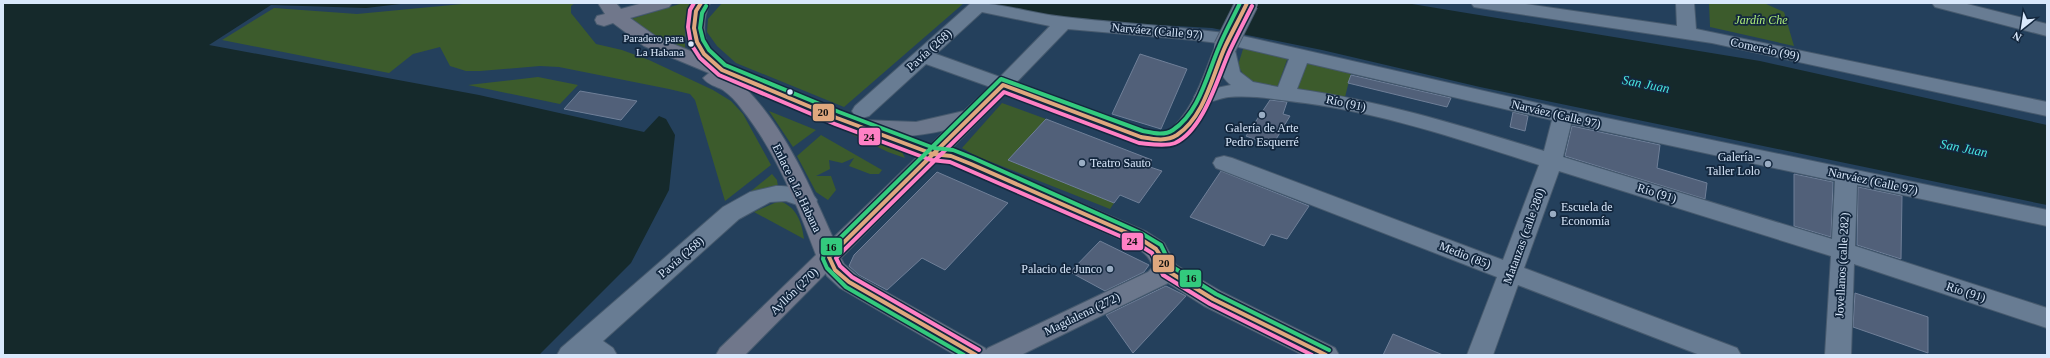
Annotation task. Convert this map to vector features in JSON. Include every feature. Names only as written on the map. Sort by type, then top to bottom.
[{"type":"highway","points":[[605,10],[663,3]]},
{"type":"highway","points":[[702,3],[696,11],[694,28],[697,42],[704,54],[722,70]]},
{"type":"highway","points":[[605,10],[629,29],[651,42],[722,70],[862,119],[933,154]]},
{"type":"highway","name":"Enlace a La Habana","points":[[605,10],[618,35],[641,49],[732,86],[753,109],[786,160],[806,200],[829,258]]},
{"type":"highway","name":"Ayllón (270)","points":[[729,355],[933,154]]},
{"type":"main road","points":[[1003,85],[1141,137],[1158,140],[1178,135],[1188,126],[1204,97],[1225,47],[1247,3]]},
{"type":"main road","name":"Ayllón (270)","points":[[933,154],[1003,85]]},
{"type":"main road","points":[[862,119],[892,130],[924,129],[969,117]]},
{"type":"main road","points":[[933,154],[951,156],[971,164],[1139,238],[1156,249],[1162,258],[1166,270],[1213,299],[1326,355]]},
{"type":"main road","points":[[829,258],[835,270],[849,282],[976,355]]},
{"type":"main road","name":"Magdalena (272)","points":[[997,355],[1157,278],[1166,270]]},
{"type":"street","name":"Comercio (99)","points":[[1487,3],[1728,41],[2047,109]]},
{"type":"street","points":[[1685,3],[1687,34]]},
{"type":"street","points":[[1941,3],[2002,11],[2047,30]]},
{"type":"street","name":"Pavía (268)","points":[[862,119],[922,56],[978,6],[1063,23]]},
{"type":"street","name":"Narváez (Calle 97)","points":[[1063,23],[1208,35],[1300,54],[1563,116],[2047,218]]},
{"type":"street","name":"Ayllón (270)","points":[[1003,85],[1063,23]]},
{"type":"street","points":[[1225,47],[1228,68],[1232,76],[1246,86],[1262,91]]},
{"type":"street","points":[[1286,93],[1300,54]]},
{"type":"street","points":[[922,56],[1003,85]]},
{"type":"street","points":[[1204,97],[1228,91],[1262,91]]},
{"type":"street","name":"Río (91)","points":[[1262,91],[1336,100],[1402,115],[1552,160],[1842,251],[2047,318]]},
{"type":"street","name":"Matanzas (calle 280)","points":[[1480,355],[1552,160],[1563,116]]},
{"type":"street","name":"Medio (85)","points":[[1224,163],[1728,355]]},
{"type":"street","name":"Jovellanos (calle 282)","points":[[1838,355],[1846,175]]},
{"type":"street","name":"Pavía (268)","points":[[586,351],[731,213],[753,199],[776,193],[795,194],[806,200]]},
{"type":"green space","points":[[473,3],[575,3],[571,6],[571,13],[596,44],[622,50],[649,60],[713,90],[731,101],[743,114],[771,165],[725,201],[695,100],[690,94],[669,89],[559,67],[540,66],[466,71],[450,66],[440,47],[413,54],[389,73],[222,40],[274,8],[357,14]]},
{"type":"green space","points":[[683,3],[693,3],[685,22],[685,47],[691,53],[656,38],[631,19]]},
{"type":"green space","points":[[722,3],[964,3],[844,107],[736,63],[717,46],[707,32],[708,19]]},
{"type":"green space","name":"Jardín Che","points":[[1709,3],[1764,3],[1784,12],[1794,46],[1710,27]]},
{"type":"green space","points":[[1244,46],[1288,57],[1277,88],[1257,85],[1249,82],[1238,65]]},
{"type":"green space","points":[[1302,62],[1351,73],[1344,101],[1292,91]]},
{"type":"green space","points":[[538,77],[578,85],[560,104],[468,85]]},
{"type":"green space","points":[[1002,103],[1046,119],[1008,160],[1114,203],[1110,209],[976,156],[962,148]]},
{"type":"green space","points":[[769,111],[816,130],[793,147]]},
{"type":"green space","points":[[838,124],[902,152],[905,158],[888,152],[833,125]]},
{"type":"green space","points":[[821,135],[882,170],[879,174],[870,174],[849,166],[854,158],[842,163],[829,160],[830,169],[816,176],[831,176],[836,190],[828,200],[816,192],[797,156]]},
{"type":"green space","points":[[772,174],[777,180],[778,187],[759,191],[734,205]]},
{"type":"green space","points":[[779,201],[785,203],[794,211],[800,221],[804,239],[754,212]]},
{"type":"water","points":[[3,3],[409,3],[366,8],[271,5],[209,45],[479,95],[644,132],[659,116],[666,119],[675,135],[669,190],[631,263],[539,355],[3,355]]},
{"type":"water","name":"San Juan","points":[[988,3],[1406,3],[1760,61],[2047,125],[2047,205],[1480,87],[1322,50],[1212,28],[1070,20]]},
{"type":"building","points":[[1140,54],[1187,69],[1161,129],[1112,114]]},
{"type":"building","points":[[1351,75],[1451,98],[1447,107],[1348,83]]},
{"type":"building","points":[[580,91],[637,101],[621,120],[564,109]]},
{"type":"building","points":[[1270,100],[1287,102],[1283,114],[1290,116],[1272,146],[1246,136]]},
{"type":"building","points":[[1513,112],[1528,116],[1525,131],[1510,127]]},
{"type":"building","name":"Teatro Sauto","points":[[1046,119],[1152,160],[1147,166],[1162,171],[1139,203],[1120,195],[1114,203],[1008,160]]},
{"type":"building","points":[[1572,126],[1660,145],[1657,168],[1707,183],[1705,199],[1565,156]]},
{"type":"building","points":[[1221,171],[1309,206],[1287,239],[1271,234],[1264,246],[1190,217]]},
{"type":"building","points":[[937,172],[1008,203],[945,270],[922,258],[887,290],[859,275],[849,266],[854,255]]},
{"type":"building","points":[[1794,174],[1833,182],[1831,237],[1794,226]]},
{"type":"building","points":[[1858,187],[1902,196],[1901,259],[1857,245]]},
{"type":"building","name":"Palacio de Junco","points":[[1100,241],[1149,265],[1144,272],[1105,291],[1070,272]]},
{"type":"building","points":[[1166,286],[1186,296],[1133,353],[1106,315]]},
{"type":"building","points":[[1855,293],[1928,317],[1928,353],[1853,327]]},
{"type":"building","points":[[1393,334],[1443,355],[1383,355]]},
{"type":"transit line","name":"24","points":[[694,3],[690,10],[688,27],[691,44],[700,58],[719,75],[835,124],[931,160],[950,162],[1136,243],[1152,253],[1163,275],[1210,304],[1312,355]]},
{"type":"transit line","name":"20","points":[[701,3],[696,11],[694,28],[697,42],[704,54],[722,70],[837,118],[933,154],[951,156],[971,164],[1139,238],[1156,249],[1162,258],[1166,270],[1213,299],[1326,355]]},
{"type":"transit line","name":"16","points":[[964,355],[846,287],[830,273],[824,264],[824,254],[1001,79],[1143,131],[1166,133],[1173,130],[1189,114],[1195,103],[1220,44],[1240,3]]},
{"type":"transit line","name":"20","points":[[976,355],[849,282],[835,270],[829,257],[1003,85],[1141,137],[1168,139],[1177,135],[1186,127],[1200,107],[1225,47],[1247,3]]},
{"type":"transit line","name":"16","points":[[706,6],[702,13],[700,28],[703,40],[709,50],[725,65],[839,112],[934,148],[953,150],[973,158],[1141,233],[1161,245],[1171,266],[1216,294],[1329,350]]},
{"type":"transit line","name":"24","points":[[979,350],[852,277],[840,266],[836,258],[1004,92],[1139,143],[1160,145],[1175,143],[1189,133],[1204,111],[1230,49],[1252,6]]},
{"type":"place","name":"Paradero para La Habana","points":[[691,44]]},
{"type":"place","name":"Galería de Arte Pedro Esquerré","points":[[1262,115]]},
{"type":"place","name":"Teatro Sauto","points":[[1082,163]]},
{"type":"place","name":"Galería - Taller Lolo","points":[[1768,164]]},
{"type":"place","name":"Escuela de Economía","points":[[1553,214]]},
{"type":"place","name":"Palacio de Junco","points":[[1110,269]]}]
